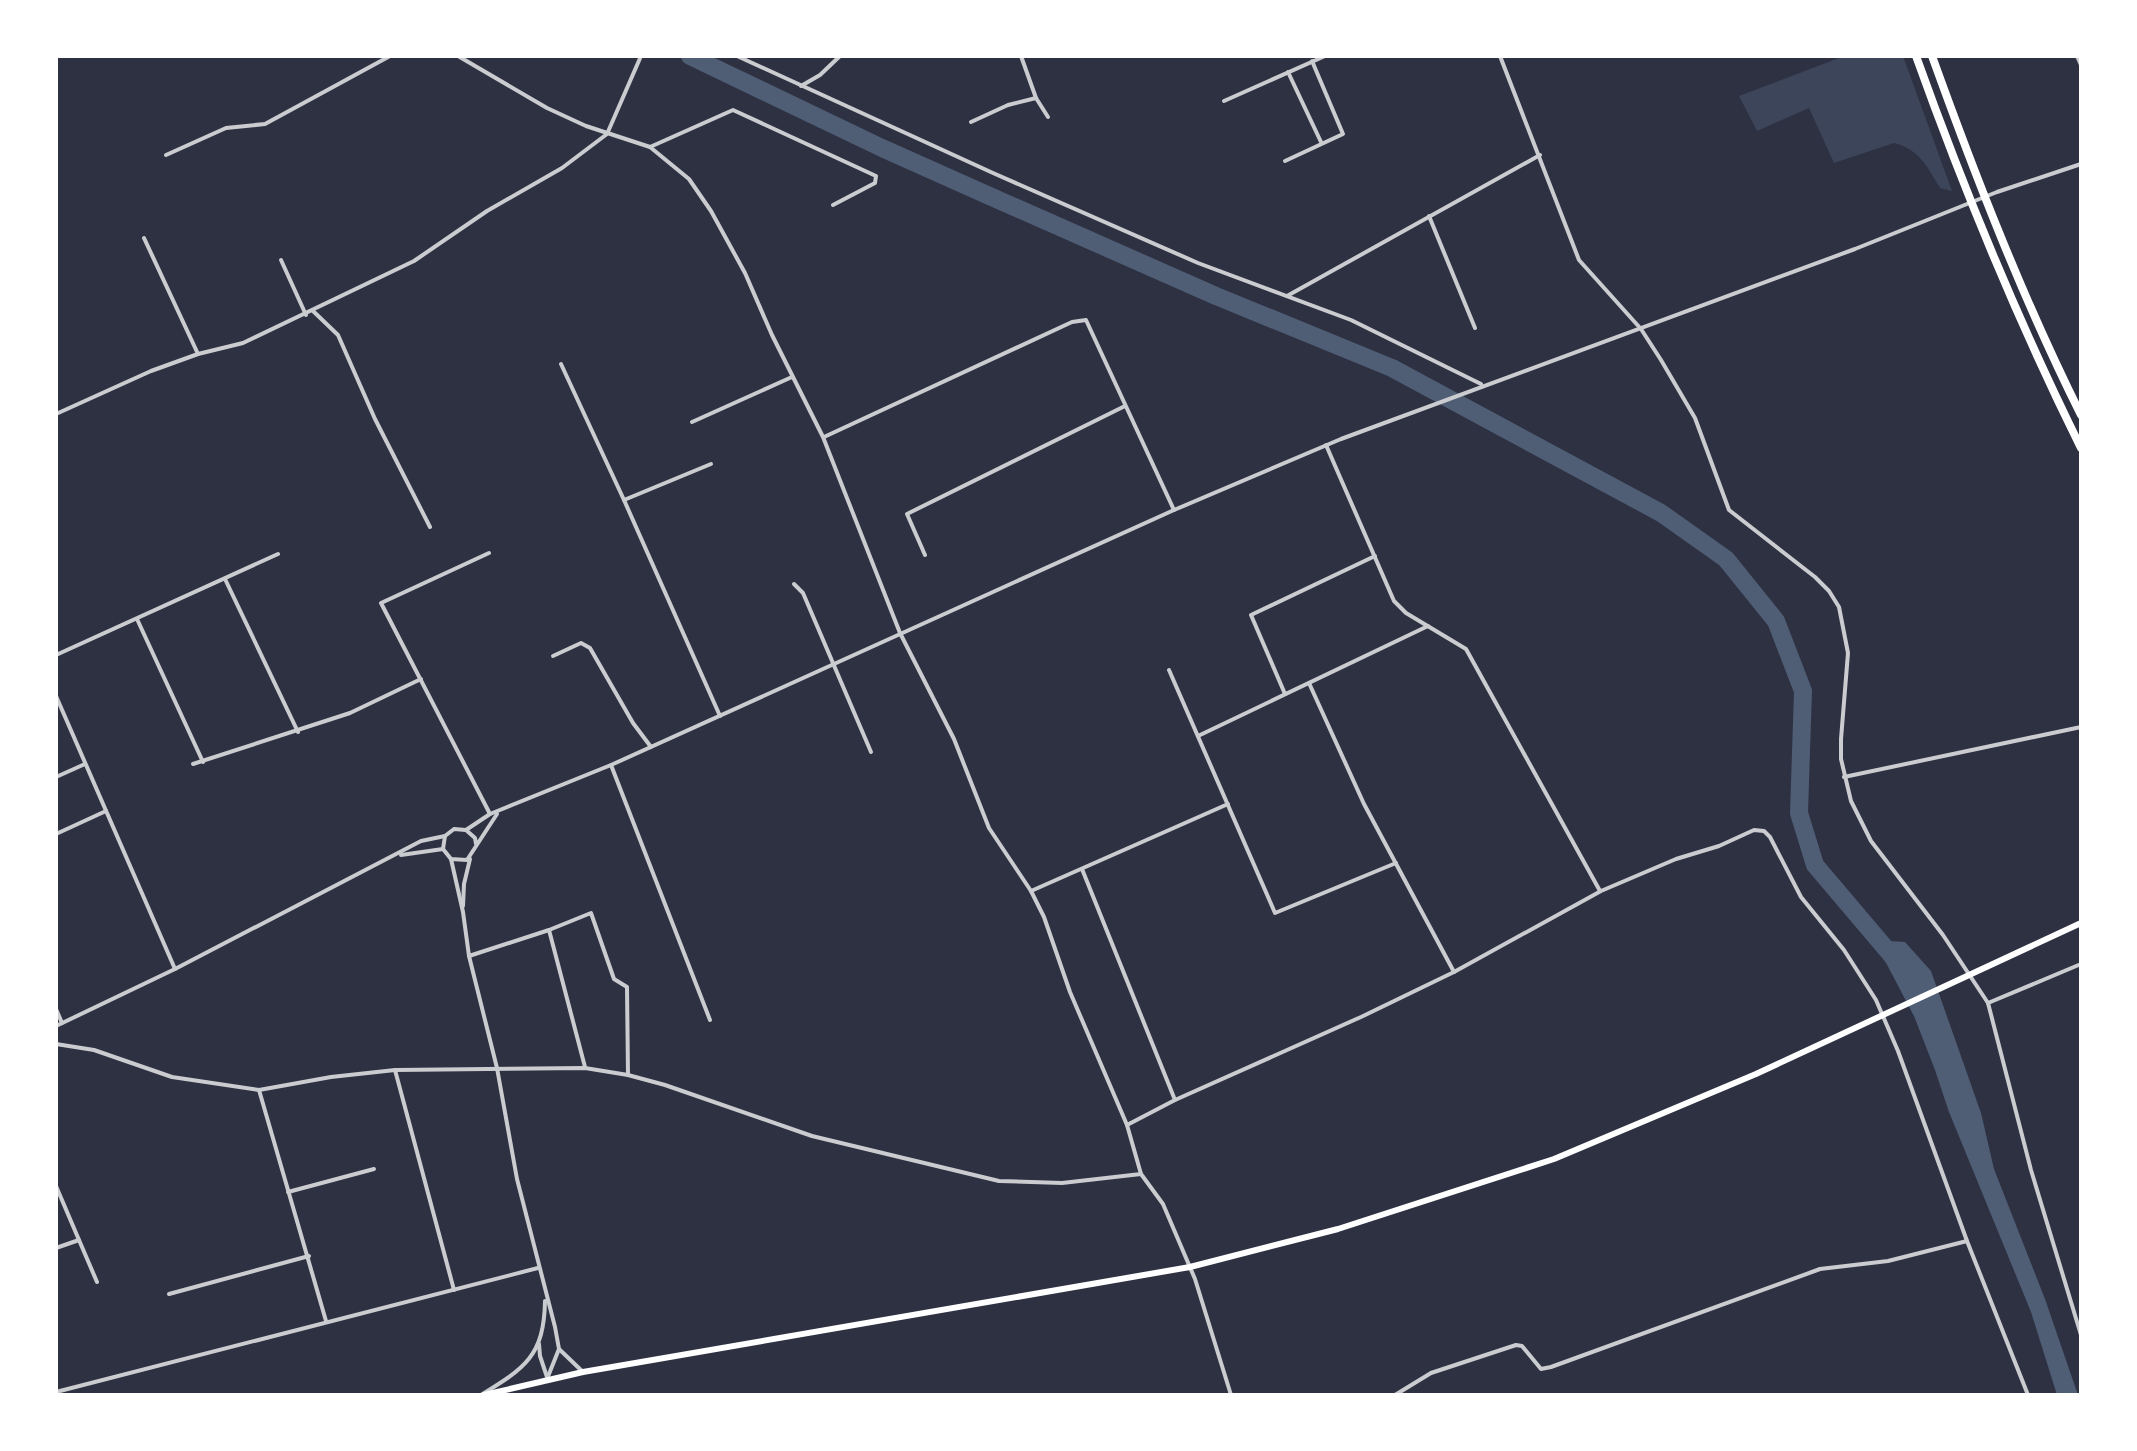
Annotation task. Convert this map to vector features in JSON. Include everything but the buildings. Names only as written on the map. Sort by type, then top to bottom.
[{"type":"highway","points":[[1916,56],[1983,235],[2037,360],[2081,448]]},
{"type":"highway","points":[[1932,56],[1998,230],[2050,353],[2081,415]]},
{"type":"main road","points":[[482,1395],[583,1372],[1190,1267],[1338,1229],[1554,1159],[1756,1074],[2081,923]]},
{"type":"street","points":[[166,155],[226,128],[274,121],[390,56]]},
{"type":"street","points":[[458,56],[547,108],[607,134],[650,147],[689,179],[711,211],[745,273],[823,437],[900,633],[954,739],[989,828],[1031,891],[1044,917],[1070,992],[1127,1125],[1141,1174],[1163,1204],[1190,1267],[1231,1395]]},
{"type":"street","points":[[56,414],[130,380],[198,354],[243,343],[414,261],[487,211],[562,168],[607,134],[641,56]]},
{"type":"street","points":[[737,56],[1141,238],[1243,281],[1351,320],[1483,385]]},
{"type":"street","points":[[801,86],[820,75],[840,56]]},
{"type":"street","points":[[1021,56],[1036,98],[1048,117]]},
{"type":"street","points":[[1224,101],[1325,56]]},
{"type":"street","points":[[1500,56],[1579,260],[1641,329],[1695,418],[1729,510],[1815,577],[1839,607],[1848,653],[1841,739],[1844,777],[1851,801],[1871,841],[1943,935],[1988,1003],[2031,1170],[2081,1335]]},
{"type":"street","points":[[2077,56],[2081,65]]},
{"type":"street","points":[[1285,161],[1343,134],[1312,61]]},
{"type":"street","points":[[1288,72],[1321,142]]},
{"type":"street","points":[[971,122],[1008,105],[1036,98]]},
{"type":"street","points":[[650,147],[733,110],[876,176],[875,183],[833,205]]},
{"type":"street","points":[[1287,296],[1540,155]]},
{"type":"street","points":[[466,830],[490,814],[611,765],[1174,510],[1326,445],[1641,329],[1997,192],[2081,164]]},
{"type":"street","points":[[1429,216],[1475,328]]},
{"type":"street","points":[[144,238],[198,354]]},
{"type":"street","points":[[281,260],[306,315]]},
{"type":"street","points":[[313,311],[338,335],[375,419],[430,527]]},
{"type":"street","points":[[823,437],[1072,322],[1086,320],[1174,510]]},
{"type":"street","points":[[561,364],[720,716]]},
{"type":"street","points":[[692,422],[792,377]]},
{"type":"street","points":[[925,555],[907,514],[1125,406]]},
{"type":"street","points":[[1326,445],[1394,601],[1406,613],[1466,649],[1601,891]]},
{"type":"street","points":[[624,500],[711,464]]},
{"type":"street","points":[[489,553],[381,603],[490,814]]},
{"type":"street","points":[[56,655],[278,554]]},
{"type":"street","points":[[1285,694],[1251,615],[1375,556]]},
{"type":"street","points":[[225,579],[298,732]]},
{"type":"street","points":[[794,584],[803,593],[871,752]]},
{"type":"street","points":[[137,619],[204,762]]},
{"type":"street","points":[[1198,736],[1428,626]]},
{"type":"street","points":[[553,656],[581,643],[590,648],[633,723],[651,747]]},
{"type":"street","points":[[1169,670],[1275,913],[1396,863]]},
{"type":"street","points":[[193,764],[298,732],[386,698],[421,679]]},
{"type":"street","points":[[1309,683],[1364,804],[1454,972]]},
{"type":"street","points":[[56,696],[175,969]]},
{"type":"street","points":[[1844,777],[2081,727]]},
{"type":"street","points":[[56,777],[85,764]]},
{"type":"street","points":[[611,765],[710,1020]]},
{"type":"street","points":[[1031,891],[1228,804]]},
{"type":"street","points":[[56,834],[106,811]]},
{"type":"street","points":[[463,912],[464,884],[476,844],[499,811]]},
{"type":"street","points":[[56,1026],[175,969],[421,841],[445,836],[454,829],[471,833],[476,844]]},
{"type":"street","points":[[1127,1125],[1454,972],[1601,891],[1754,830],[1764,831],[1801,897],[1844,950],[1876,1000],[2028,1395]]},
{"type":"street","points":[[445,836],[443,849],[451,859],[469,956],[497,1068],[517,1179],[538,1268],[559,1349],[583,1372]]},
{"type":"street","points":[[398,855],[443,849]]},
{"type":"street","points":[[451,859],[461,862],[472,857]]},
{"type":"street","points":[[1082,869],[1175,1100]]},
{"type":"street","points":[[469,956],[591,913],[614,979],[627,987],[628,1075]]},
{"type":"street","points":[[549,930],[585,1068]]},
{"type":"street","points":[[1988,1003],[2081,964]]},
{"type":"street","points":[[56,1009],[62,1023]]},
{"type":"street","points":[[56,1044],[94,1050],[172,1077],[259,1090],[395,1070],[585,1068],[628,1075],[812,1136],[986,1179],[1062,1183],[1141,1174]]},
{"type":"street","points":[[395,1070],[454,1290]]},
{"type":"street","points":[[259,1090],[326,1321]]},
{"type":"street","points":[[288,1192],[374,1169]]},
{"type":"street","points":[[56,1186],[97,1282]]},
{"type":"street","points":[[56,1248],[79,1240]]},
{"type":"street","points":[[1395,1395],[1431,1373],[1516,1345],[1522,1346],[1541,1369],[1551,1367],[1820,1269],[1888,1261],[1967,1241]]},
{"type":"street","points":[[169,1294],[309,1256]]},
{"type":"street","points":[[56,1392],[538,1268]]},
{"type":"street","points":[[482,1395],[520,1371],[539,1344],[545,1323],[545,1294]]},
{"type":"street","points":[[539,1344],[547,1379]]},
{"type":"street","points":[[547,1379],[559,1349]]},
{"type":"shaded area","points":[[1844,56],[1903,56],[1952,191],[1940,188],[1916,155],[1894,143],[1834,163],[1809,108],[1757,131],[1739,96]]},
{"type":"shaded area","points":[[1874,940],[1905,942],[1931,971],[1981,1113],[1994,1169],[2045,1299],[2078,1395],[2057,1395],[2031,1312],[1949,1112],[1914,1016]]},
{"type":"waterway","points":[[690,56],[985,194],[1216,296],[1392,368],[1661,513],[1726,559],[1776,621],[1803,691],[1799,813],[1815,865],[1893,957]]}]
